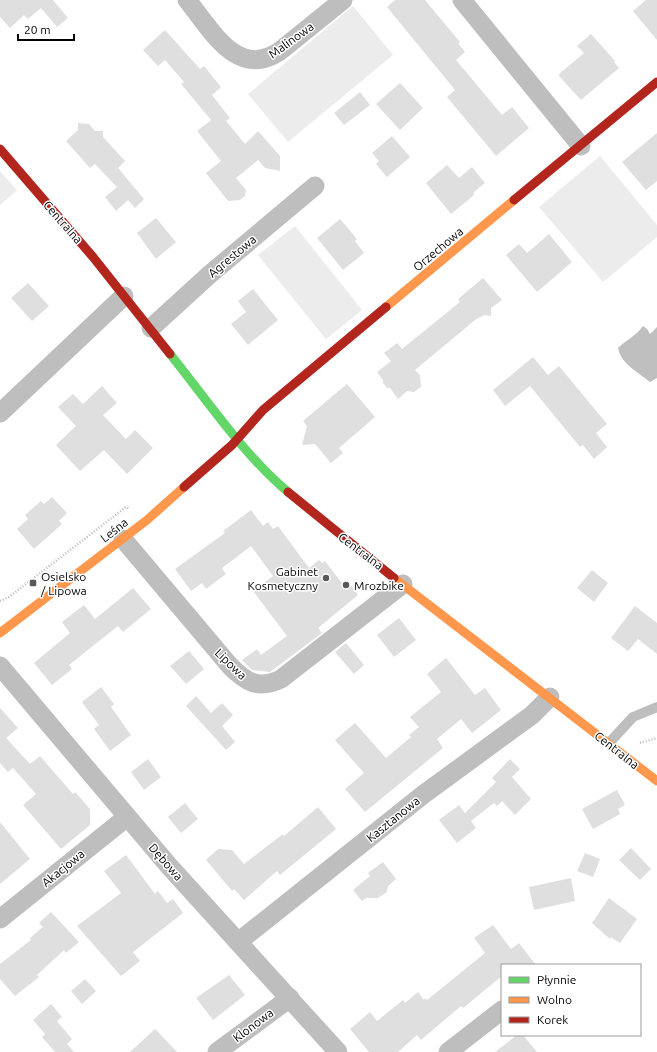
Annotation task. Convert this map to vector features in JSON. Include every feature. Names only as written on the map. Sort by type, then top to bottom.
[{"type":"street","name":"Malinowa","points":[[187,0],[227,49],[238,57],[260,61],[272,57],[343,0]]},
{"type":"street","points":[[462,0],[581,146]]},
{"type":"street","name":"Orzechowa","points":[[238,439],[263,410],[292,385],[657,82]]},
{"type":"street","name":"Centralna","points":[[0,150],[124,296],[238,439],[282,486],[327,524],[657,781]]},
{"type":"street","name":"Agrestowa","points":[[150,328],[209,275],[315,186]]},
{"type":"street","points":[[0,413],[124,296]]},
{"type":"street","name":"Leśna","points":[[0,633],[123,539],[168,502],[238,439]]},
{"type":"street","name":"Lipowa","points":[[123,539],[230,666],[241,677],[251,683],[262,685],[272,684],[281,679],[404,584]]},
{"type":"street","name":"Dębowa","points":[[0,666],[169,866],[338,1052]]},
{"type":"street","name":"Kasztanowa","points":[[238,942],[424,794],[532,715],[550,697]]},
{"type":"street","name":"Akacjowa","points":[[0,919],[127,817]]},
{"type":"street","name":"Klonowa","points":[[217,1052],[290,998]]},
{"type":"street","points":[[448,1052],[501,1011]]},
{"type":"lane","points":[[609,743],[633,717],[657,707]]},
{"type":"path","points":[[0,601],[9,597],[126,507]]},
{"type":"shaded area","points":[[353,6],[393,55],[288,142],[248,94]]},
{"type":"shaded area","points":[[600,156],[657,225],[657,237],[603,282],[539,207]]},
{"type":"shaded area","points":[[0,171],[17,190],[0,205]]},
{"type":"shaded area","points":[[295,226],[362,310],[326,339],[258,255]]},
{"type":"shaded area","points":[[643,326],[650,334],[657,327],[657,378],[650,382],[626,363],[618,348],[637,333]]},
{"type":"building","points":[[0,0],[53,0],[68,18],[57,27],[41,8],[28,19],[24,15],[10,28],[0,17]]},
{"type":"building","points":[[395,0],[425,0],[460,42],[458,43],[465,52],[456,60],[502,115],[512,107],[529,128],[496,156],[447,97],[455,90],[387,7]]},
{"type":"building","points":[[646,0],[657,0],[657,40],[633,11]]},
{"type":"building","points":[[165,30],[200,69],[204,66],[221,87],[212,95],[230,118],[226,121],[245,144],[258,131],[280,156],[280,171],[265,168],[258,160],[236,178],[246,190],[245,196],[240,200],[228,201],[206,173],[221,161],[197,131],[211,120],[181,84],[184,82],[165,60],[158,66],[143,50]]},
{"type":"building","points":[[591,34],[615,61],[614,62],[619,68],[581,100],[559,76],[559,74],[584,53],[577,46]]},
{"type":"building","points":[[400,83],[423,108],[400,130],[376,104]]},
{"type":"building","points":[[360,92],[370,105],[344,125],[334,113]]},
{"type":"building","points":[[78,123],[89,124],[95,131],[103,131],[103,137],[125,161],[118,168],[144,199],[135,208],[128,200],[116,211],[105,197],[117,187],[95,164],[90,168],[66,141],[78,130]]},
{"type":"building","points":[[657,133],[657,181],[646,190],[622,162]]},
{"type":"building","points":[[392,136],[410,157],[387,177],[376,164],[379,161],[372,153]]},
{"type":"building","points":[[447,165],[459,178],[472,167],[485,183],[474,192],[473,196],[451,214],[426,183]]},
{"type":"building","points":[[156,218],[176,242],[156,259],[137,233]]},
{"type":"building","points":[[340,219],[357,239],[355,241],[364,253],[343,270],[317,238]]},
{"type":"building","points":[[549,234],[572,262],[537,292],[506,255],[519,244],[527,253]]},
{"type":"building","points":[[483,278],[502,300],[491,308],[491,316],[484,315],[475,320],[415,370],[420,375],[421,387],[414,392],[407,391],[398,399],[390,388],[387,388],[383,383],[383,380],[377,372],[391,361],[384,353],[397,343],[402,349],[460,302],[458,299]]},
{"type":"building","points":[[28,283],[49,306],[32,321],[11,298]]},
{"type":"building","points":[[253,289],[278,320],[248,345],[231,324],[246,312],[238,301]]},
{"type":"building","points":[[533,357],[548,375],[559,366],[607,424],[596,433],[607,447],[594,459],[583,445],[580,447],[530,386],[505,406],[493,390]]},
{"type":"building","points":[[347,384],[375,417],[339,448],[343,453],[331,463],[315,444],[302,445],[307,426],[303,421]]},
{"type":"building","points":[[102,386],[117,403],[103,415],[126,439],[135,430],[153,448],[127,474],[104,450],[80,471],[56,445],[76,426],[58,407],[73,394],[83,404]]},
{"type":"building","points":[[52,497],[67,513],[59,521],[62,524],[34,549],[17,529],[28,519],[25,515],[41,501],[44,504]]},
{"type":"building","points":[[251,510],[263,526],[268,522],[273,529],[278,526],[309,568],[319,560],[322,563],[325,561],[342,583],[347,579],[358,595],[318,628],[322,633],[270,672],[252,670],[242,660],[257,649],[261,655],[287,636],[253,591],[273,576],[251,546],[222,568],[226,574],[206,589],[202,583],[191,591],[175,569],[225,533],[223,531]]},
{"type":"building","points":[[592,570],[608,583],[594,602],[577,588]]},
{"type":"building","points":[[133,588],[151,609],[123,632],[118,626],[69,665],[72,669],[52,685],[34,663],[70,633],[62,622],[84,605],[95,619]]},
{"type":"building","points":[[635,606],[657,623],[657,654],[638,639],[628,651],[611,638]]},
{"type":"building","points":[[399,618],[416,640],[394,657],[377,635]]},
{"type":"building","points":[[346,643],[364,665],[354,674],[335,652]]},
{"type":"building","points":[[189,651],[204,669],[186,684],[170,666]]},
{"type":"building","points":[[446,658],[475,695],[485,688],[501,710],[472,733],[461,719],[437,739],[443,748],[365,812],[345,789],[364,773],[335,740],[355,723],[386,758],[411,737],[409,735],[419,727],[410,717],[441,692],[427,674]]},
{"type":"building","points":[[101,687],[114,704],[111,707],[131,735],[110,751],[94,729],[99,725],[82,702]]},
{"type":"building","points":[[196,696],[211,713],[222,703],[233,715],[222,726],[235,742],[226,750],[186,706]]},
{"type":"building","points":[[0,708],[18,728],[6,738],[30,764],[40,756],[73,794],[75,792],[90,809],[90,825],[61,849],[23,805],[36,794],[13,768],[8,772],[0,763]]},
{"type":"building","points":[[148,759],[161,777],[144,790],[131,772]]},
{"type":"building","points":[[510,759],[520,769],[512,777],[531,799],[515,815],[502,801],[497,806],[494,803],[471,821],[476,828],[457,843],[439,820],[459,805],[465,813],[496,782],[492,778]]},
{"type":"building","points":[[617,790],[625,805],[618,809],[620,814],[593,829],[582,809]]},
{"type":"building","points":[[185,803],[198,819],[181,833],[168,817]]},
{"type":"building","points":[[318,807],[336,829],[280,875],[277,871],[244,900],[234,889],[232,891],[206,860],[218,849],[232,850],[244,864],[283,834],[284,836]]},
{"type":"building","points":[[0,822],[30,859],[0,884]]},
{"type":"building","points":[[631,848],[651,869],[640,880],[619,860]]},
{"type":"building","points":[[585,853],[600,859],[593,877],[577,871]]},
{"type":"building","points":[[126,855],[155,894],[158,891],[167,903],[173,899],[183,913],[133,952],[140,961],[121,976],[77,926],[121,893],[104,871]]},
{"type":"building","points":[[383,862],[396,879],[388,886],[387,892],[378,898],[366,898],[362,901],[353,890],[370,876],[368,873]]},
{"type":"building","points":[[571,878],[575,901],[534,910],[529,887]]},
{"type":"building","points":[[609,898],[637,919],[620,943],[611,937],[610,939],[592,923]]},
{"type":"building","points":[[51,912],[79,942],[66,953],[64,950],[37,975],[39,977],[15,996],[0,979],[0,964],[31,940],[30,938],[43,927],[39,923]]},
{"type":"building","points":[[493,925],[511,949],[519,943],[535,964],[501,964],[501,977],[463,1008],[461,1006],[421,1040],[417,1035],[398,1052],[369,1052],[350,1029],[370,1012],[377,1021],[403,1000],[405,1003],[418,992],[424,1000],[425,998],[427,1000],[485,953],[474,938]]},
{"type":"building","points":[[229,975],[245,995],[213,1020],[196,998]]},
{"type":"building","points":[[85,979],[96,991],[82,1004],[71,991]]},
{"type":"building","points":[[51,1004],[62,1017],[57,1021],[72,1039],[67,1044],[74,1052],[55,1052],[42,1037],[45,1034],[33,1020]]},
{"type":"building","points":[[155,1029],[177,1052],[130,1052]]},
{"type":"building","points":[[516,1036],[524,1036],[537,1052],[495,1052]]},
{"type":"traffic: fast","points":[[170,354],[241,444],[288,492]]},
{"type":"traffic: slow","points":[[386,307],[514,200]]},
{"type":"traffic: slow","points":[[0,633],[147,520],[184,487]]},
{"type":"traffic: slow","points":[[394,578],[657,781]]},
{"type":"traffic: jam","points":[[514,200],[657,82]]},
{"type":"traffic: jam","points":[[0,149],[93,257],[170,354]]},
{"type":"traffic: jam","points":[[184,487],[232,445],[263,410],[386,307]]},
{"type":"traffic: jam","points":[[288,492],[394,578]]},
{"type":"place","name":"Gabinet Kosmetyczny","points":[[326,578]]},
{"type":"place","name":"Osielsko / Lipowa","points":[[33,583]]},
{"type":"place","name":"Mrozbike","points":[[346,585]]}]
